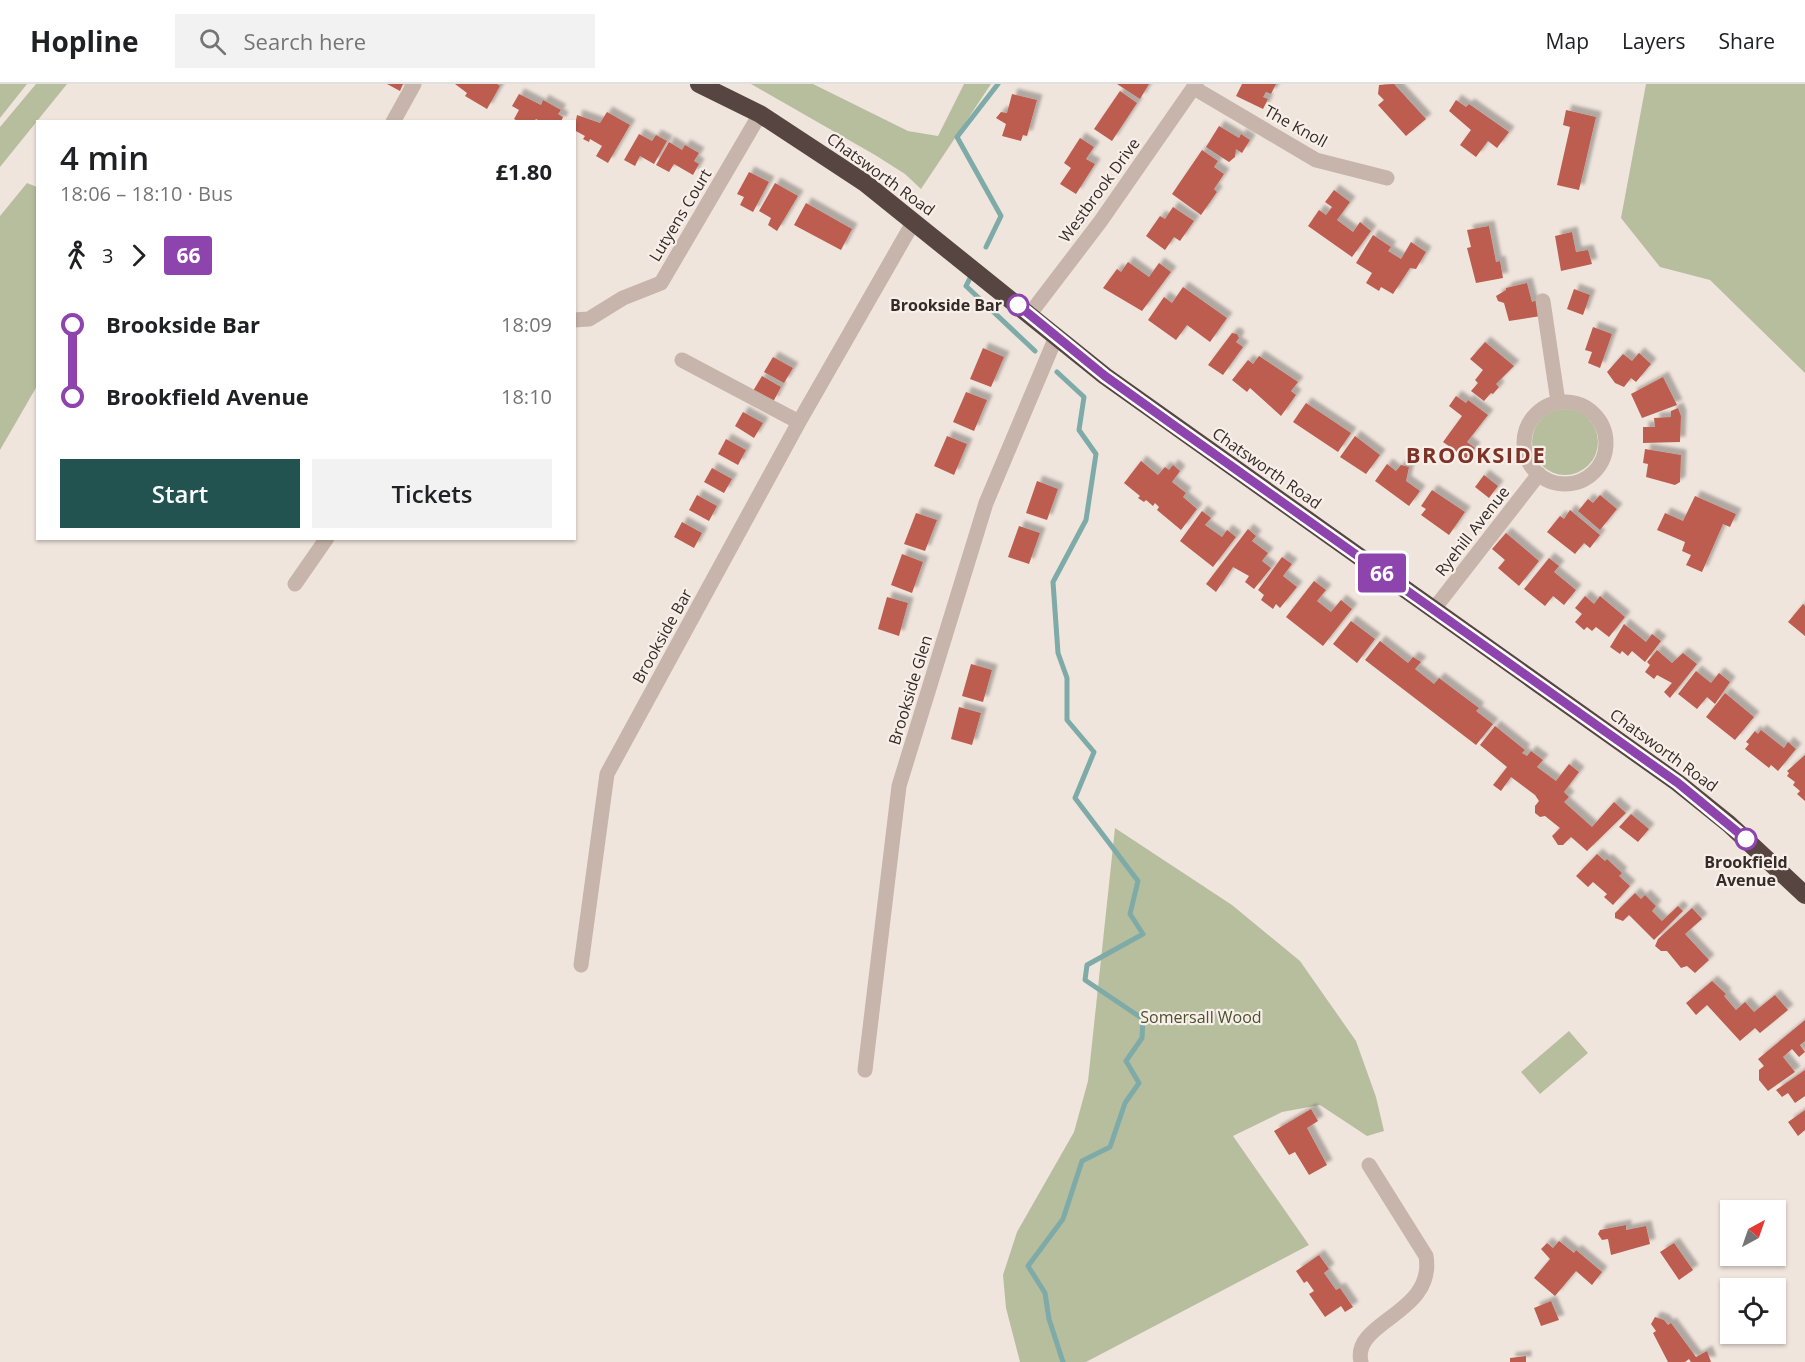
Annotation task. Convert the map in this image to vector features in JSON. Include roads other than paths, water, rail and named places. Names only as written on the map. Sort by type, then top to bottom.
[{"type":"highway","name":"Chatsworth Road","points":[[699,84],[760,114],[865,183],[1056,337],[1179,430],[1678,783],[1729,824],[1805,895]]},
{"type":"street","points":[[394,120],[414,84]]},
{"type":"street","name":"The Knoll","points":[[1195,86],[1316,160],[1387,178]]},
{"type":"street","name":"Westbrook Drive","points":[[1029,315],[1100,222],[1195,86]]},
{"type":"street","name":"Lutyens Court","points":[[576,320],[589,319],[623,298],[661,283],[760,114]]},
{"type":"street","name":"Brookside Bar","points":[[581,965],[607,774],[799,422],[914,221]]},
{"type":"street","points":[[1543,301],[1558,402]]},
{"type":"street","name":"Brookside Glen","points":[[865,1070],[899,786],[986,503],[1056,337]]},
{"type":"street","points":[[682,360],[799,422]]},
{"type":"street","points":[[1558,402],[1571,402],[1594,413],[1602,425],[1606,438],[1605,452],[1600,465],[1591,475],[1578,482],[1564,484],[1539,474],[1526,452],[1525,439],[1528,426],[1535,415],[1558,402]]},
{"type":"street","name":"Ryehill Avenue","points":[[1434,609],[1539,474]]},
{"type":"street","points":[[295,584],[326,540]]},
{"type":"street","points":[[1361,1362],[1360,1356],[1369,1335],[1419,1295],[1429,1272],[1426,1256],[1369,1165]]},
{"type":"waterway","points":[[986,247],[1001,216],[957,137],[998,84]]},
{"type":"waterway","points":[[970,278],[966,286],[1035,351]]},
{"type":"waterway","points":[[1057,372],[1084,397],[1079,430],[1096,454],[1086,520],[1053,582],[1058,653],[1067,678],[1067,720],[1094,752],[1075,798],[1138,881],[1130,914],[1143,934],[1087,965],[1085,980],[1143,1019],[1142,1038],[1126,1061],[1139,1083],[1125,1103],[1110,1147],[1082,1161],[1063,1219],[1028,1266],[1045,1293],[1049,1319],[1063,1362]]},
{"type":"place","name":"Brookside Bar","points":[[1018,305]]},
{"type":"place","name":"Brookfield Avenue","points":[[1746,839]]},
{"type":"district","name":"BROOKSIDE","points":[[1476,454]]},
{"type":"park label","name":"Somersall Wood","points":[[1201,1017]]}]
